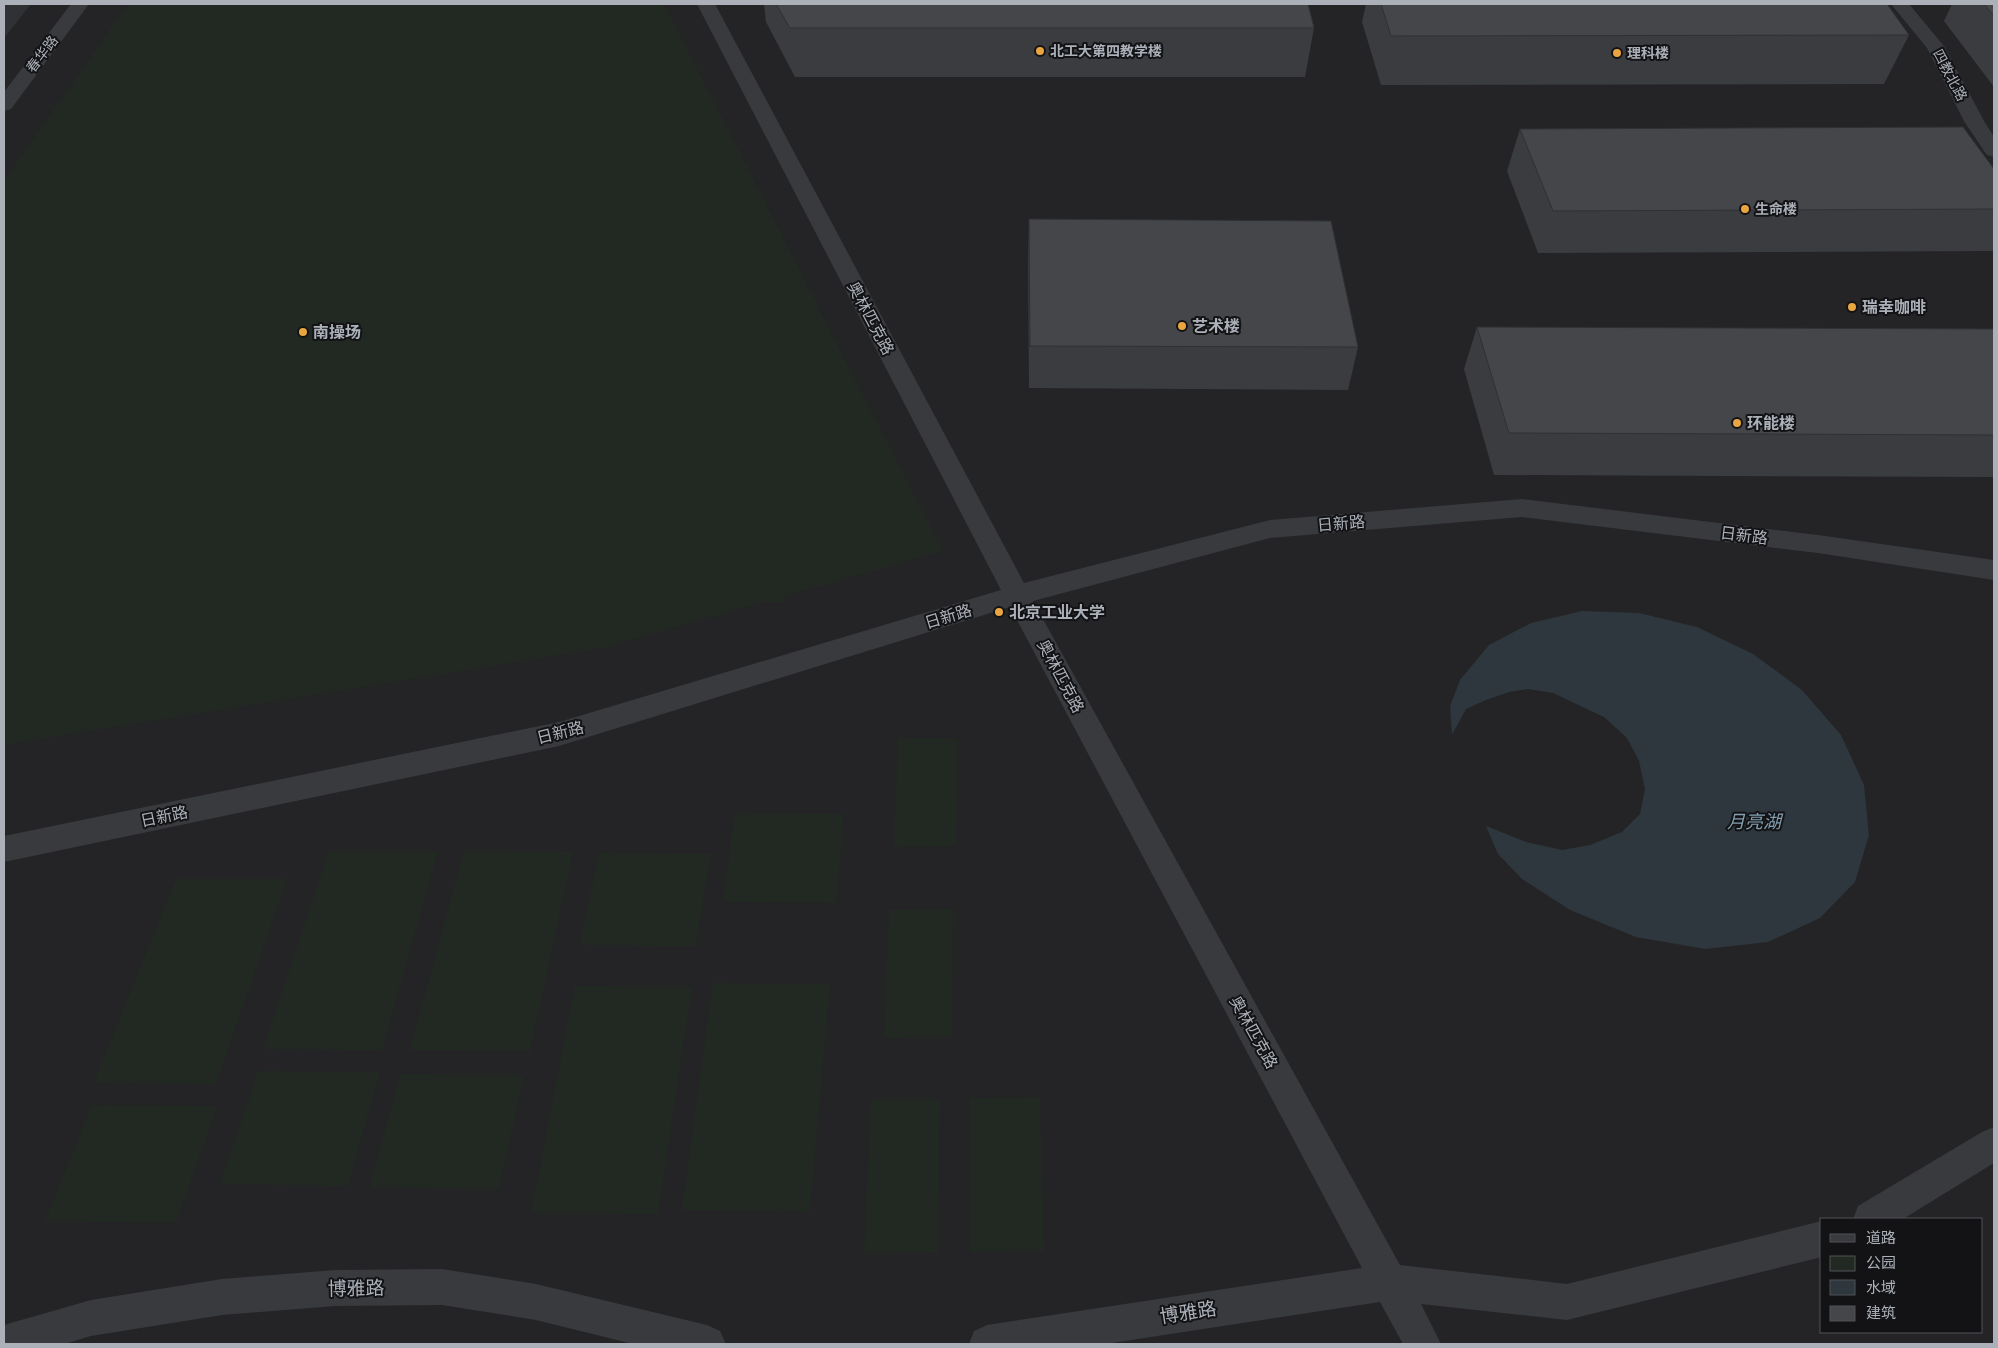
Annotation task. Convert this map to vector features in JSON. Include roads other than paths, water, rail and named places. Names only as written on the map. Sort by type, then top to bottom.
[{"type":"street","name":"春华路","points":[[4,104],[80,4]]},
{"type":"street","name":"奥林匹克路","points":[[706,4],[1017,595],[1423,1344]]},
{"type":"street","name":"四教北路","points":[[1900,4],[1935,46],[1974,121],[1994,151]]},
{"type":"street","name":"日新路","points":[[4,849],[559,734],[1017,595],[1270,529],[1522,508],[1818,544],[1994,570]]},
{"type":"street","points":[[1873,1218],[1994,1144]]},
{"type":"street","name":"博雅路","points":[[988,1344],[1390,1282],[1567,1302],[1820,1240]]},
{"type":"street","name":"博雅路","points":[[4,1342],[90,1318],[222,1297],[335,1288],[442,1287],[536,1302],[707,1344]]},
{"type":"water","name":"月亮湖","points":[[1582,611],[1639,613],[1697,627],[1753,654],[1802,690],[1841,735],[1864,785],[1869,835],[1855,882],[1820,918],[1768,942],[1705,949],[1636,937],[1570,910],[1522,879],[1498,854],[1486,826],[1526,842],[1562,850],[1590,845],[1622,832],[1640,814],[1645,789],[1639,761],[1627,738],[1604,717],[1553,693],[1528,689],[1509,692],[1486,700],[1466,709],[1452,735],[1450,706],[1460,680],[1489,645],[1531,623]]},
{"type":"place","name":"北工大第四教学楼","points":[[1040,51]]},
{"type":"place","name":"理科楼","points":[[1617,53]]},
{"type":"place","name":"生命楼","points":[[1745,209]]},
{"type":"place","name":"瑞幸咖啡","points":[[1852,307]]},
{"type":"place","name":"艺术楼","points":[[1182,326]]},
{"type":"place","name":"南操场","points":[[303,332]]},
{"type":"place","name":"环能楼","points":[[1737,423]]},
{"type":"place","name":"北京工业大学","points":[[999,612]]}]
